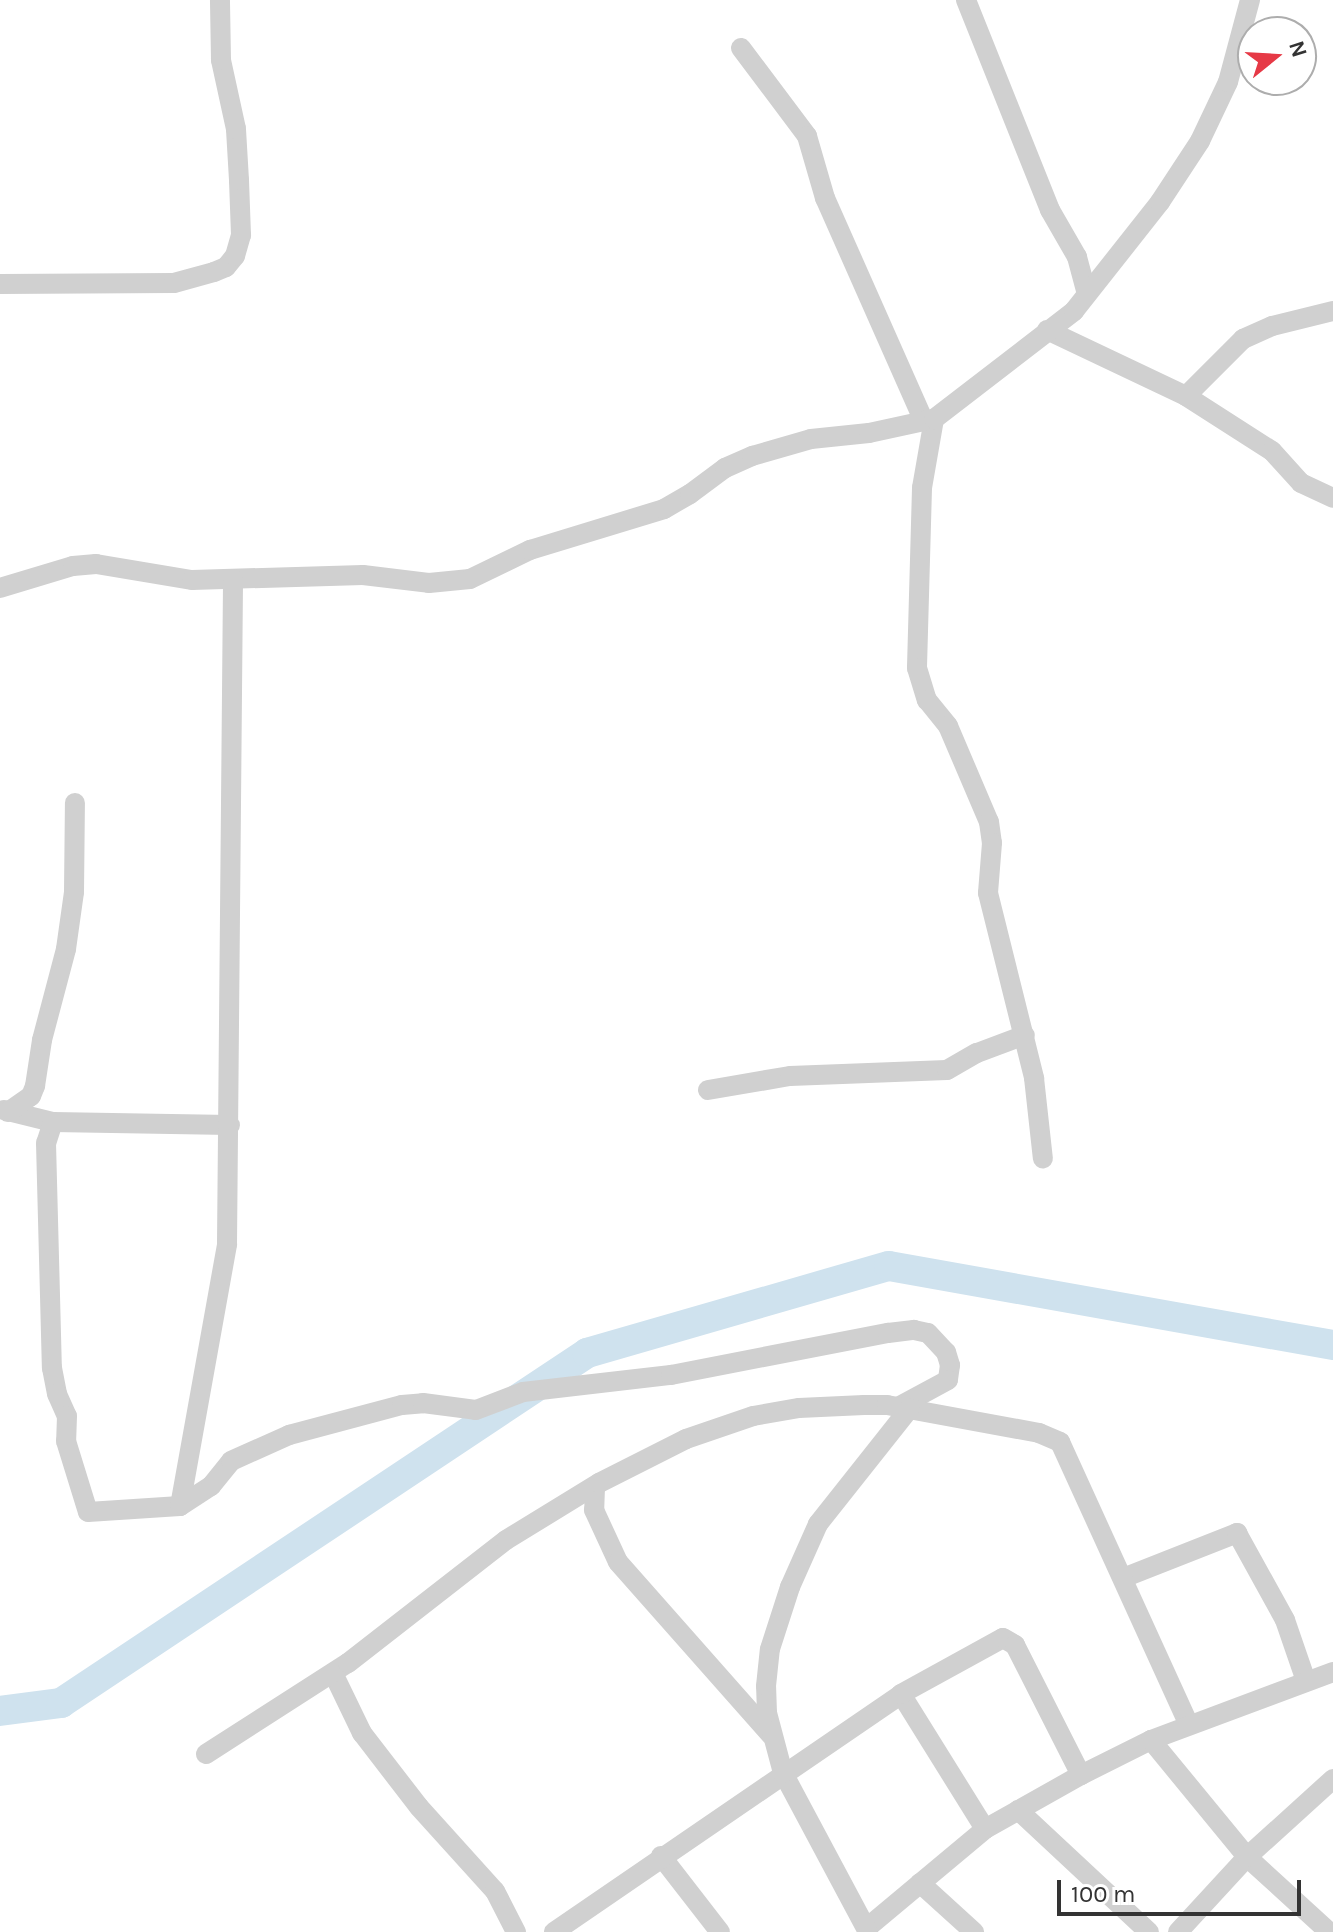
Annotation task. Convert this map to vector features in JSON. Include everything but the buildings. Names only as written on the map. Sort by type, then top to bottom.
[{"type":"street","points":[[0,284],[174,283],[226,267],[235,256],[241,235],[239,180],[236,129],[221,60],[220,0]]},
{"type":"street","points":[[966,0],[1050,210],[1077,257],[1087,294]]},
{"type":"street","points":[[0,588],[73,566],[96,564],[192,580],[363,575],[429,583],[470,579],[530,550],[664,509],[725,468],[752,456],[811,439],[869,433],[929,420],[1074,311],[1160,202],[1200,141],[1228,82],[1250,0]]},
{"type":"street","points":[[741,48],[807,136],[825,198],[929,420],[922,488],[917,668],[924,693],[948,726],[989,822],[992,843],[988,893],[999,948],[1025,1035],[1034,1078],[1043,1159]]},
{"type":"street","points":[[1186,396],[1243,339],[1272,326],[1333,311]]},
{"type":"street","points":[[1047,330],[1186,396],[1272,451],[1301,483],[1333,498]]},
{"type":"street","points":[[180,1506],[227,1244],[233,579]]},
{"type":"street","points":[[4,1110],[31,1096],[35,1086],[42,1040],[66,949],[74,892],[75,803]]},
{"type":"street","points":[[708,1090],[790,1076],[947,1070],[977,1053],[1025,1035]]},
{"type":"street","points":[[4,1110],[53,1122],[230,1125]]},
{"type":"street","points":[[53,1122],[46,1143],[52,1368],[57,1394],[67,1416],[66,1441],[88,1512],[180,1506],[211,1486],[226,1472],[231,1461],[313,1426],[402,1405],[423,1403],[476,1410],[533,1391],[611,1384],[714,1368],[888,1333],[914,1330],[928,1333],[946,1352],[950,1365],[948,1380],[904,1408],[818,1524],[790,1587],[769,1662],[767,1713],[783,1773],[868,1930],[985,1829],[1081,1775],[1151,1740],[1333,1672]]},
{"type":"street","points":[[206,1754],[333,1673],[506,1540],[595,1487],[686,1439],[753,1416],[799,1408],[904,1408],[1039,1433],[1060,1442],[1189,1725]]},
{"type":"street","points":[[595,1487],[594,1510],[618,1562],[773,1738]]},
{"type":"street","points":[[1123,1578],[1237,1533],[1285,1620],[1306,1681]]},
{"type":"street","points":[[563,1929],[661,1856],[901,1694],[1003,1638],[1009,1640],[1081,1775]]},
{"type":"street","points":[[333,1673],[362,1733],[419,1807],[495,1891],[516,1932]]},
{"type":"street","points":[[901,1694],[985,1829]]},
{"type":"street","points":[[1151,1740],[1247,1857],[1329,1932]]},
{"type":"street","points":[[1178,1932],[1247,1857],[1333,1779]]},
{"type":"street","points":[[1018,1810],[1149,1932]]},
{"type":"street","points":[[661,1856],[720,1932]]},
{"type":"street","points":[[920,1883],[974,1932]]},
{"type":"waterway","points":[[0,1711],[61,1703],[587,1353],[889,1266],[1333,1345]]}]
